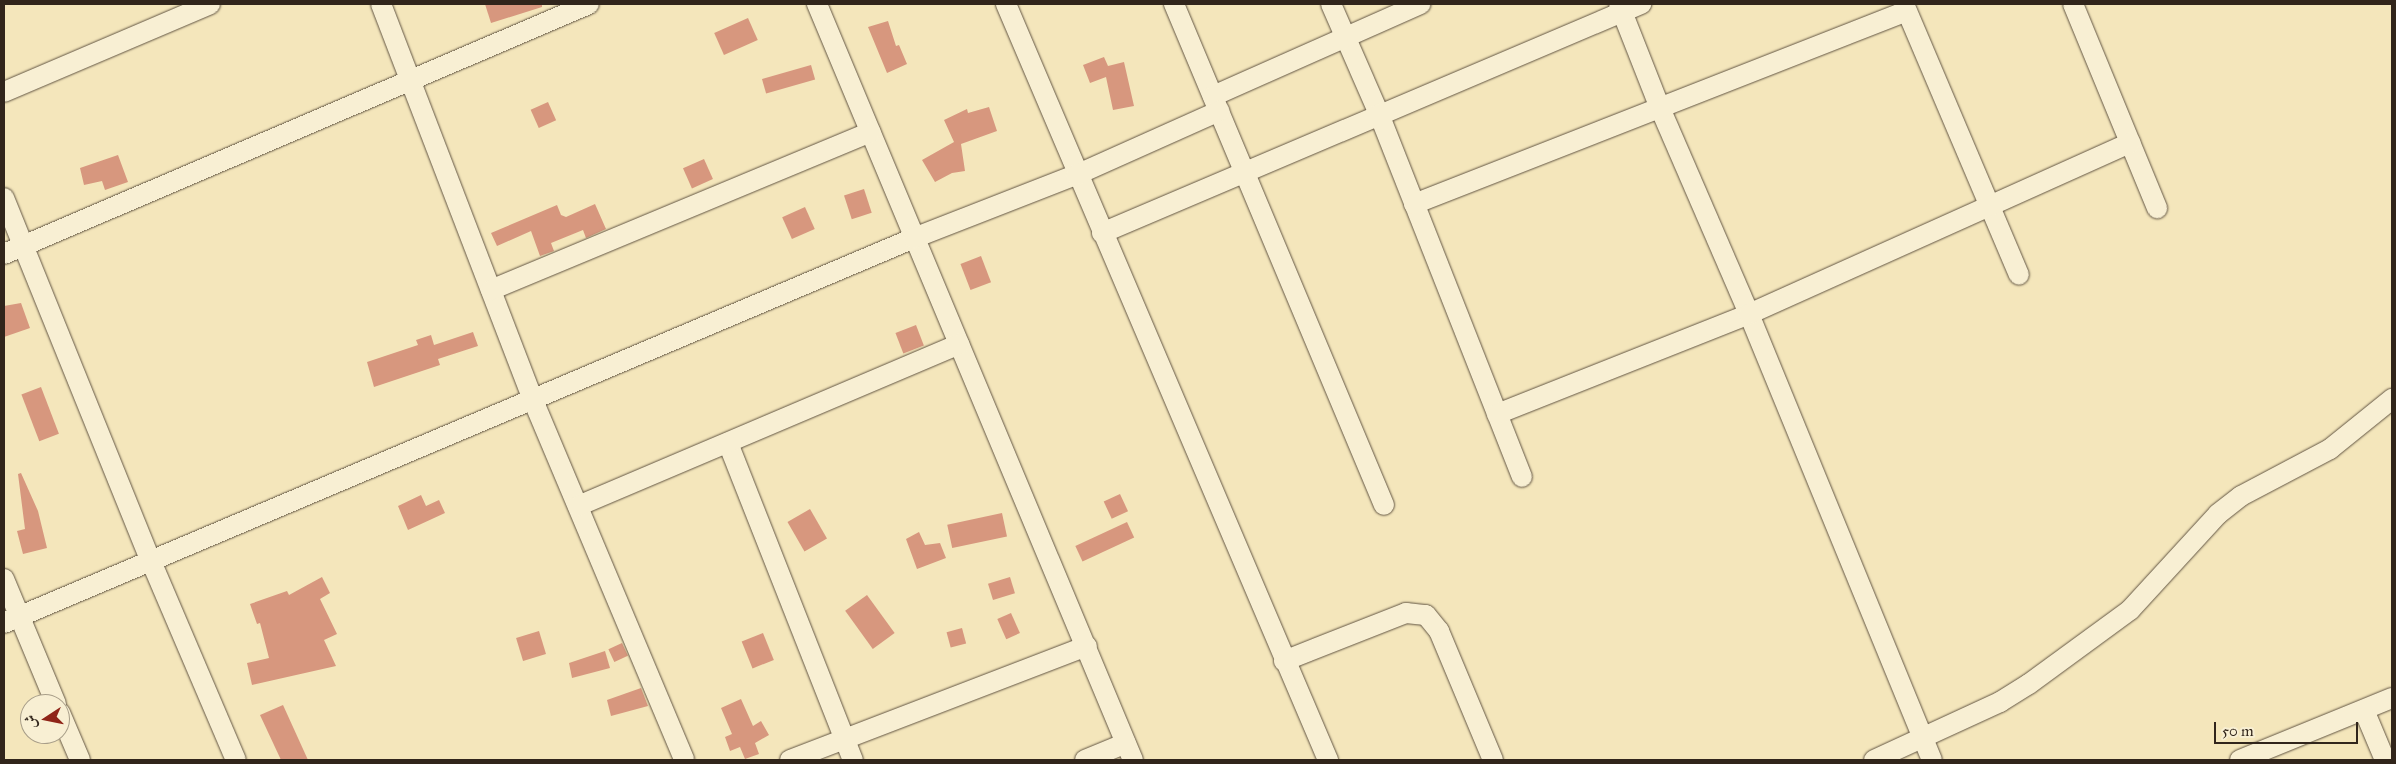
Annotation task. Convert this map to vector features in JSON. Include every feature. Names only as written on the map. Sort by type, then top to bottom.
[{"type":"street","points":[[4,92],[210,4]]},
{"type":"street","points":[[381,4],[533,400],[684,760]]},
{"type":"street","points":[[4,254],[411,78],[589,4]]},
{"type":"street","points":[[817,4],[1130,752],[1085,760]]},
{"type":"street","points":[[1006,4],[1076,175],[1328,760]]},
{"type":"street","points":[[1174,4],[1384,505]]},
{"type":"street","points":[[1331,4],[1379,114],[1522,477]]},
{"type":"street","points":[[12,620],[914,238],[1076,175],[1346,37],[1421,4]]},
{"type":"street","points":[[2073,4],[2157,208]]},
{"type":"street","points":[[1102,233],[1628,6],[1660,108],[1749,314],[1932,760]]},
{"type":"street","points":[[1414,204],[1660,108],[1906,7],[2018,275]]},
{"type":"street","points":[[491,290],[870,132]]},
{"type":"street","points":[[1497,414],[1749,314],[2130,143]]},
{"type":"street","points":[[4,198],[150,561],[236,760]]},
{"type":"street","points":[[578,506],[959,344]]},
{"type":"street","points":[[1874,760],[2000,702],[2098,635],[2130,610],[2163,577],[2218,514],[2248,492],[2330,450],[2392,401]]},
{"type":"street","points":[[728,443],[853,760]]},
{"type":"street","points":[[4,579],[12,620],[51,694]]},
{"type":"street","points":[[1284,661],[1406,613],[1426,615],[1439,631],[1493,760]]},
{"type":"street","points":[[790,760],[1087,646]]},
{"type":"street","points":[[2240,760],[2392,698]]},
{"type":"street","points":[[2364,710],[2385,760]]},
{"type":"street","points":[[70,736],[80,760]]},
{"type":"building","points":[[485,4],[542,4],[542,7],[491,23]]},
{"type":"building","points":[[748,18],[758,40],[724,55],[714,33]]},
{"type":"building","points":[[888,21],[896,46],[899,45],[907,64],[887,73],[868,27]]},
{"type":"building","points":[[1104,57],[1108,66],[1124,62],[1134,106],[1113,110],[1106,77],[1090,83],[1083,65]]},
{"type":"building","points":[[811,65],[815,79],[766,93],[762,79]]},
{"type":"building","points":[[548,102],[556,120],[539,128],[531,110]]},
{"type":"building","points":[[989,107],[997,131],[961,144],[965,171],[952,173],[935,182],[922,160],[954,142],[944,120],[967,109],[968,113]]},
{"type":"building","points":[[118,155],[128,182],[105,190],[102,181],[84,185],[80,168]]},
{"type":"building","points":[[704,159],[713,179],[692,188],[683,168]]},
{"type":"building","points":[[864,189],[872,213],[852,219],[844,195]]},
{"type":"building","points":[[595,204],[606,229],[586,238],[583,230],[551,243],[554,251],[540,256],[531,231],[497,246],[491,233],[557,205],[561,215],[566,217]]},
{"type":"building","points":[[805,207],[815,229],[792,239],[782,217]]},
{"type":"building","points":[[981,256],[991,282],[970,290],[960,264]]},
{"type":"building","points":[[21,303],[30,328],[4,337],[4,306]]},
{"type":"building","points":[[916,325],[924,346],[903,353],[895,333]]},
{"type":"building","points":[[473,332],[478,346],[438,359],[440,365],[374,387],[367,362],[418,345],[416,340],[431,335],[434,345]]},
{"type":"building","points":[[41,387],[59,434],[39,441],[21,395]]},
{"type":"building","points":[[21,473],[38,511],[47,548],[23,554],[17,531],[25,529],[18,474]]},
{"type":"building","points":[[1120,494],[1128,511],[1112,519],[1104,502]]},
{"type":"building","points":[[421,495],[426,506],[439,500],[445,513],[408,530],[398,506]]},
{"type":"building","points":[[810,509],[827,538],[804,551],[787,522]]},
{"type":"building","points":[[1002,513],[1007,536],[952,548],[947,525]]},
{"type":"building","points":[[1127,522],[1134,537],[1083,561],[1075,546]]},
{"type":"building","points":[[919,532],[925,545],[940,543],[946,558],[917,569],[906,539]]},
{"type":"building","points":[[322,577],[330,593],[320,599],[337,634],[324,640],[336,666],[252,685],[247,663],[269,658],[260,623],[257,624],[250,604],[287,591],[289,595]]},
{"type":"building","points":[[1010,577],[1015,593],[993,600],[988,584]]},
{"type":"building","points":[[867,595],[895,633],[873,649],[845,611]]},
{"type":"building","points":[[1011,613],[1020,633],[1006,639],[997,619]]},
{"type":"building","points":[[962,628],[966,643],[951,648],[947,632]]},
{"type":"building","points":[[539,631],[546,654],[523,661],[516,638]]},
{"type":"building","points":[[763,633],[774,660],[753,669],[742,642]]},
{"type":"building","points":[[622,643],[628,656],[614,662],[608,649]]},
{"type":"building","points":[[605,651],[610,668],[572,678],[569,663]]},
{"type":"building","points":[[641,688],[648,706],[611,716],[607,700]]},
{"type":"building","points":[[741,699],[753,726],[761,721],[769,735],[755,743],[759,754],[745,759],[740,747],[730,751],[725,737],[732,734],[721,708]]},
{"type":"building","points":[[283,705],[308,760],[281,760],[260,715]]}]
